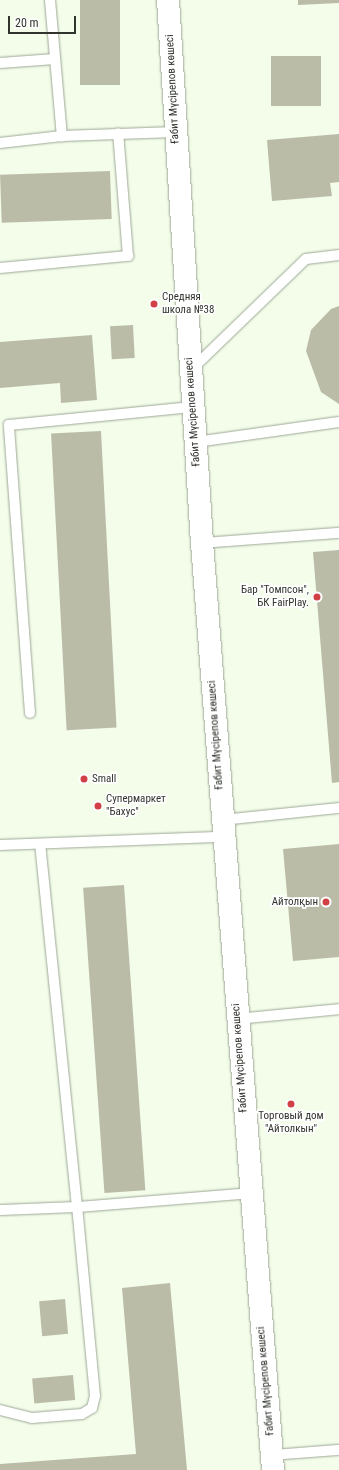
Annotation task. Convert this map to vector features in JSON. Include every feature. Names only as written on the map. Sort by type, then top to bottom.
[{"type":"street","name":"Ғабит Мүсірепов көшесі","points":[[168,0],[192,407],[196,442],[236,1019],[272,1462]]},
{"type":"lane","points":[[50,0],[62,136]]},
{"type":"lane","points":[[0,63],[55,59]]},
{"type":"lane","points":[[0,143],[62,136],[175,132]]},
{"type":"lane","points":[[0,268],[128,256],[118,133]]},
{"type":"lane","points":[[190,370],[306,259],[339,255]]},
{"type":"lane","points":[[30,713],[5,425],[192,407]]},
{"type":"lane","points":[[196,442],[339,422]]},
{"type":"lane","points":[[202,543],[339,532]]},
{"type":"lane","points":[[0,845],[40,846],[222,828],[339,808]]},
{"type":"lane","points":[[0,1410],[32,1418],[82,1414],[92,1408],[96,1396],[40,846]]},
{"type":"lane","points":[[236,1019],[339,1009]]},
{"type":"lane","points":[[0,1210],[77,1207],[250,1193]]},
{"type":"lane","points":[[272,1462],[339,1450]]},
{"type":"building","points":[[80,0],[120,0],[120,85],[80,85]]},
{"type":"building","points":[[298,0],[339,0],[339,3],[298,5]]},
{"type":"building","points":[[271,56],[321,56],[321,106],[271,106]]},
{"type":"building","points":[[339,134],[339,182],[330,183],[332,196],[272,201],[267,140]]},
{"type":"building","points":[[110,171],[112,219],[2,223],[0,175]]},
{"type":"building","points":[[339,306],[339,404],[321,392],[306,351],[311,330],[331,309]]},
{"type":"building","points":[[133,325],[135,358],[112,359],[110,326]]},
{"type":"building","points":[[92,335],[97,400],[61,403],[60,383],[0,388],[0,342]]},
{"type":"building","points":[[101,431],[117,728],[67,730],[51,434]]},
{"type":"building","points":[[339,550],[339,782],[332,783],[313,552]]},
{"type":"building","points":[[339,844],[339,957],[293,961],[283,849]]},
{"type":"building","points":[[124,885],[145,1190],[104,1193],[83,888]]},
{"type":"building","points":[[170,1283],[187,1470],[0,1470],[0,1464],[136,1454],[122,1288]]},
{"type":"building","points":[[65,1299],[68,1334],[42,1336],[39,1301]]},
{"type":"building","points":[[73,1375],[75,1400],[34,1403],[32,1379]]},
{"type":"place","name":"Средняя школа №38","points":[[154,304]]},
{"type":"place","name":"Бар \"Томпсон\", БК FairPlay.","points":[[317,597]]},
{"type":"place","name":"Small","points":[[84,779]]},
{"type":"place","name":"Супермаркет \"Бахус\"","points":[[98,806]]},
{"type":"place","name":"Айтолқын","points":[[326,902]]},
{"type":"place","name":"Торговый дом \"Айтолкын\"","points":[[291,1104]]}]
